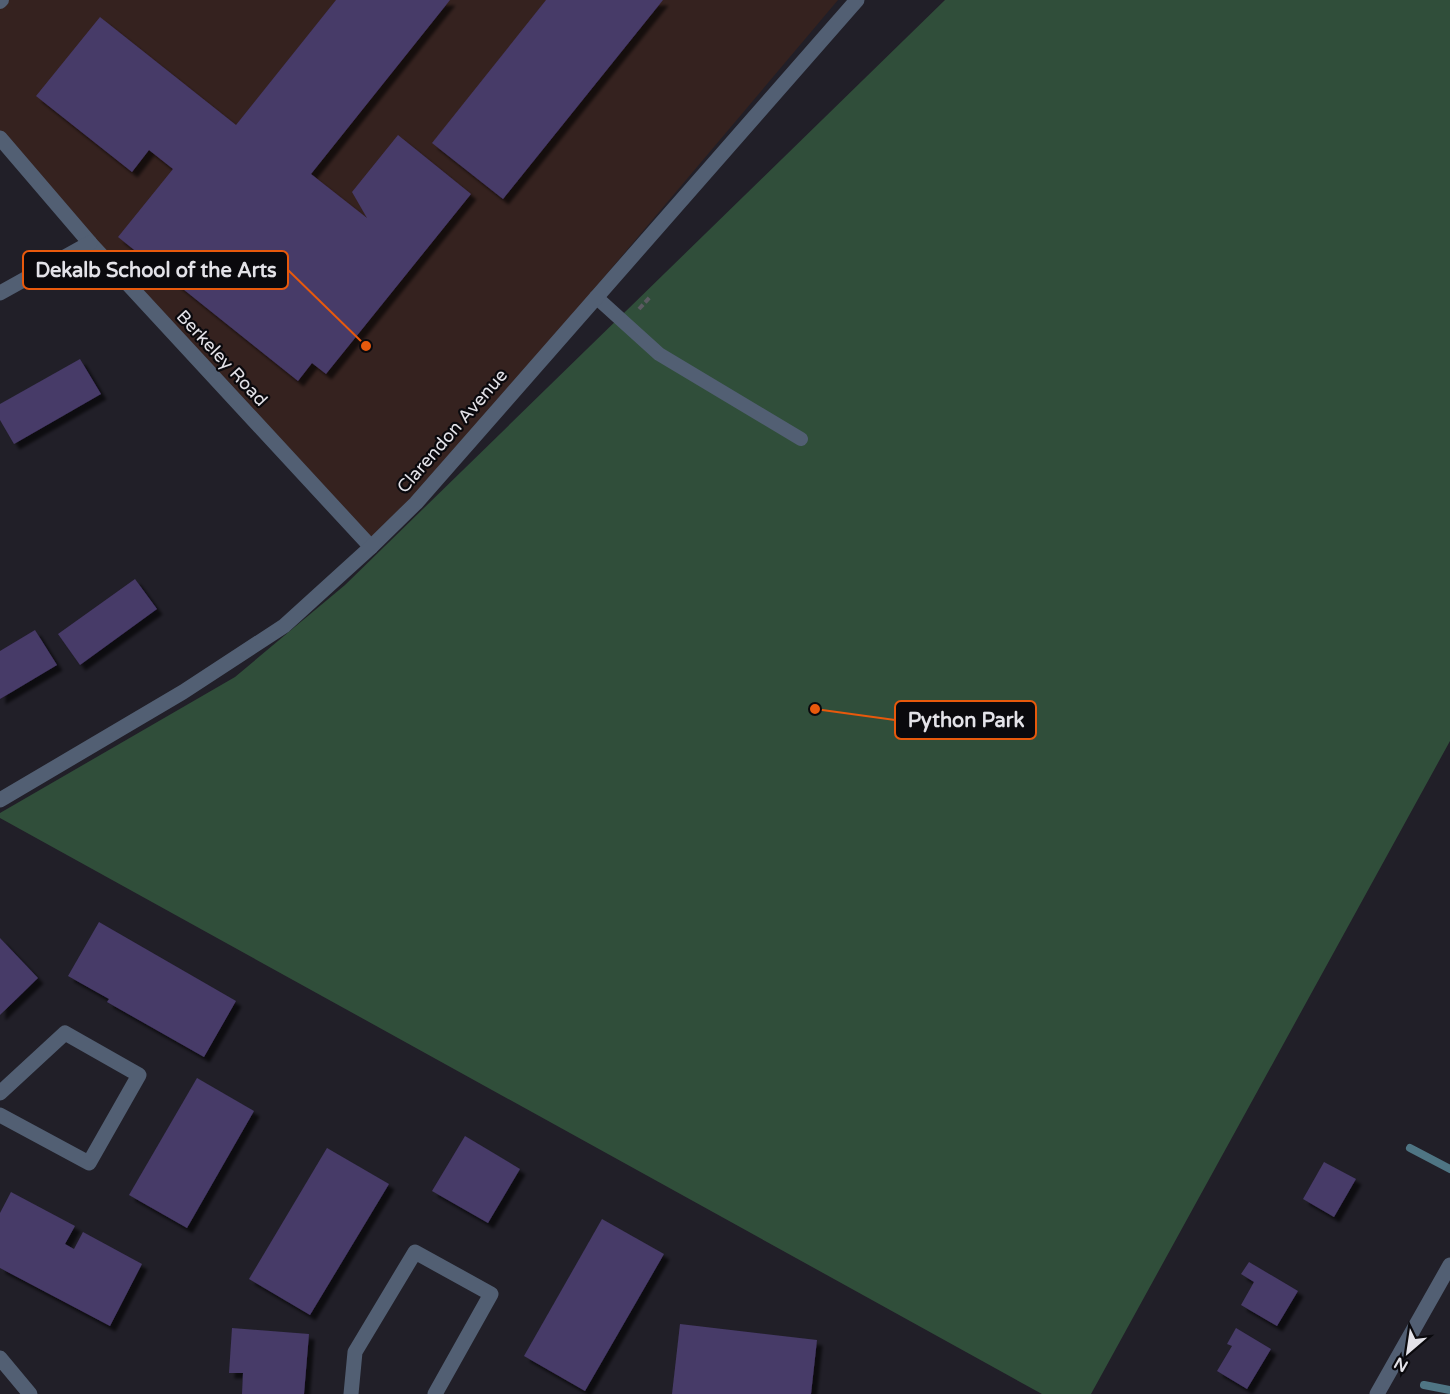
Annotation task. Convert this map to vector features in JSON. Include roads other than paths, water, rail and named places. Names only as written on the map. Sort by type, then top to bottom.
[{"type":"street","name":"Clarendon Avenue","points":[[0,800],[173,698],[284,626],[371,548],[416,503],[857,0]]},
{"type":"street","name":"Berkeley Road","points":[[0,138],[90,243],[371,548]]},
{"type":"street","points":[[0,293],[90,243]]},
{"type":"street","points":[[0,1093],[65,1033],[139,1075],[89,1163],[0,1115]]},
{"type":"street","points":[[351,1394],[355,1352],[415,1252],[491,1294],[435,1394]]},
{"type":"street","points":[[1377,1394],[1450,1265]]},
{"type":"street","points":[[0,1358],[30,1394]]},
{"type":"lane","points":[[596,297],[659,354],[801,439]]},
{"type":"waterway","points":[[1410,1148],[1450,1169]]},
{"type":"waterway","points":[[1424,1385],[1450,1390]]},
{"type":"place","name":"Dekalb School of the Arts","points":[[366,346]]},
{"type":"place","name":"Python Park","points":[[815,709]]}]
